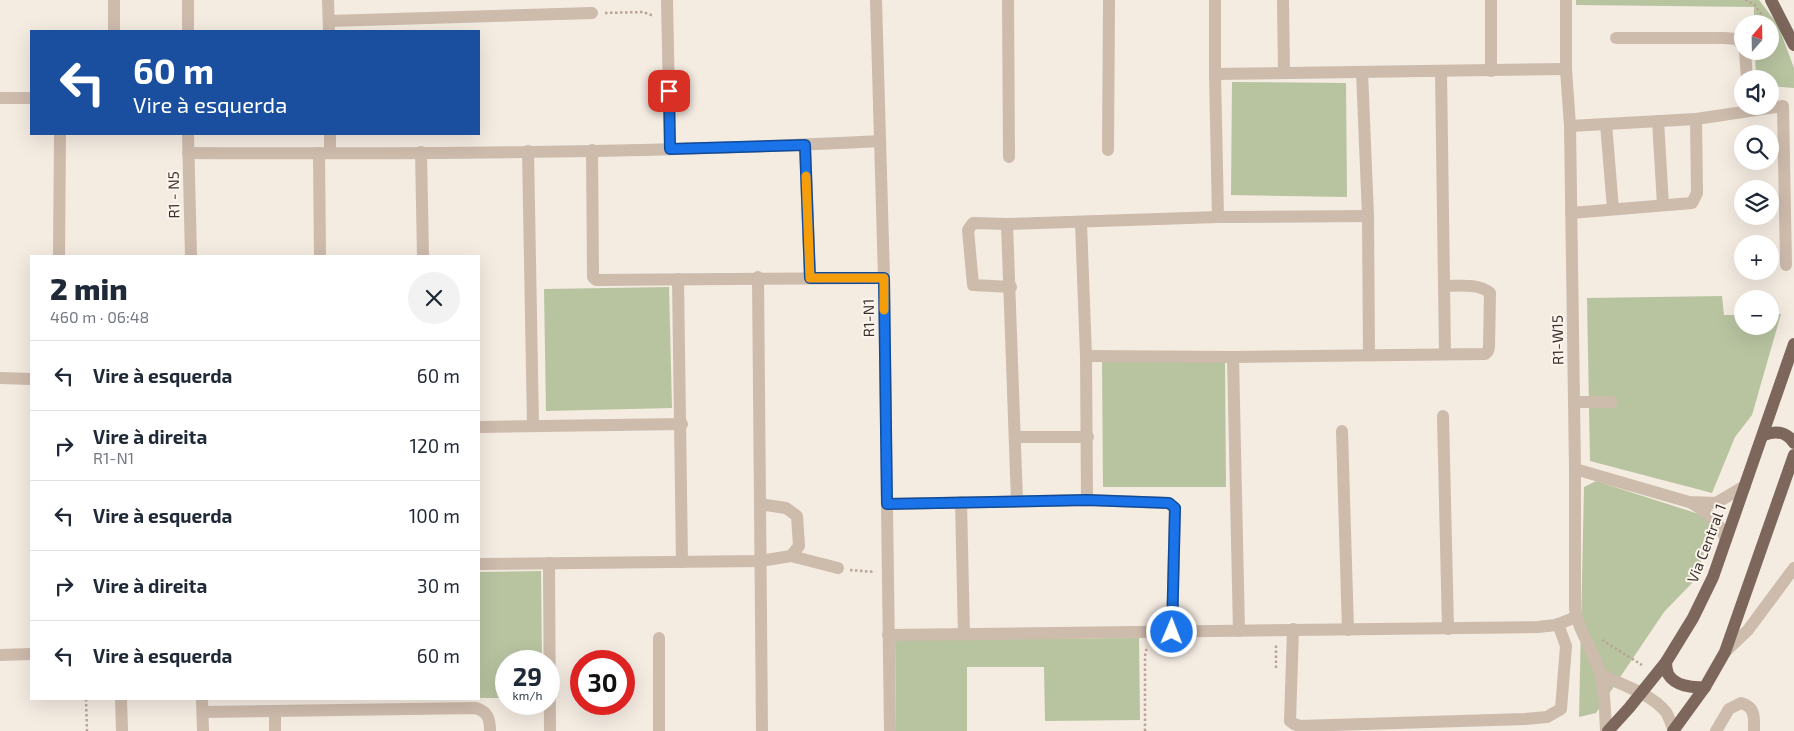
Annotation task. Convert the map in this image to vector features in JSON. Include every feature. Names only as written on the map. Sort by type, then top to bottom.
[{"type":"main road","points":[[1772,0],[1794,45]]},
{"type":"main road","name":"Via Central 1","points":[[1607,731],[1666,662],[1693,618],[1713,577],[1764,435],[1794,338]]},
{"type":"main road","points":[[1764,435],[1771,432],[1780,432],[1788,435],[1794,443]]},
{"type":"main road","points":[[1673,730],[1704,687],[1725,652],[1794,455]]},
{"type":"main road","points":[[1666,662],[1668,674],[1676,681],[1687,687],[1704,687]]},
{"type":"street","points":[[114,0],[114,30]]},
{"type":"street","points":[[188,0],[188,30]]},
{"type":"street","points":[[328,0],[329,26],[592,13]]},
{"type":"street","points":[[667,0],[670,149]]},
{"type":"street","name":"R1-N1","points":[[876,0],[884,278],[890,731]]},
{"type":"street","points":[[1008,0],[1009,157]]},
{"type":"street","points":[[1108,150],[1109,0]]},
{"type":"street","points":[[1215,0],[1218,217]]},
{"type":"street","points":[[1283,0],[1284,73]]},
{"type":"street","points":[[1491,0],[1491,71]]},
{"type":"street","name":"R1-W15","points":[[1566,0],[1576,470],[1576,617],[1601,675],[1607,731]]},
{"type":"street","points":[[1616,38],[1734,39]]},
{"type":"street","points":[[1215,74],[1566,69]]},
{"type":"street","points":[[1362,72],[1368,216],[1369,355]]},
{"type":"street","points":[[1441,72],[1445,354]]},
{"type":"street","points":[[0,98],[30,98]]},
{"type":"street","points":[[1779,106],[1783,106],[1786,265]]},
{"type":"street","points":[[1570,126],[1696,119],[1734,112]]},
{"type":"street","points":[[1571,213],[1692,203],[1698,193],[1696,119]]},
{"type":"street","points":[[1658,121],[1663,205]]},
{"type":"street","points":[[1606,124],[1613,209]]},
{"type":"street","points":[[59,255],[60,135]]},
{"type":"street","name":"R1 - N5","points":[[188,135],[191,255]]},
{"type":"street","points":[[320,255],[324,153],[330,135]]},
{"type":"street","points":[[188,153],[670,149],[880,142]]},
{"type":"street","points":[[805,145],[810,278]]},
{"type":"street","points":[[592,150],[593,277],[598,280],[758,277],[884,278]]},
{"type":"street","points":[[528,151],[533,426]]},
{"type":"street","points":[[421,152],[423,255]]},
{"type":"street","points":[[1010,287],[972,286],[968,230],[973,223],[1007,224],[1218,217],[1368,216]]},
{"type":"street","points":[[1081,222],[1088,437],[1087,500]]},
{"type":"street","points":[[1007,224],[1017,501]]},
{"type":"street","points":[[758,277],[762,731]]},
{"type":"street","points":[[678,278],[682,424],[682,562]]},
{"type":"street","points":[[1086,356],[1233,357],[1485,354],[1488,351],[1490,293],[1479,287],[1445,286]]},
{"type":"street","points":[[1233,357],[1239,631]]},
{"type":"street","points":[[0,378],[30,379]]},
{"type":"street","points":[[1574,402],[1612,402]]},
{"type":"street","points":[[1443,416],[1448,629]]},
{"type":"street","points":[[480,427],[682,424]]},
{"type":"street","points":[[1342,431],[1348,630]]},
{"type":"street","points":[[1015,437],[1088,437]]},
{"type":"street","points":[[1576,470],[1689,502],[1716,503],[1745,486]]},
{"type":"street","points":[[887,504],[1087,500],[1169,503],[1175,508],[1172,632]]},
{"type":"street","points":[[961,502],[964,635]]},
{"type":"street","points":[[1689,502],[1716,520],[1726,540]]},
{"type":"street","points":[[760,504],[786,508],[797,516],[799,546],[791,556]]},
{"type":"street","points":[[480,564],[760,561],[791,556],[838,568]]},
{"type":"street","points":[[549,563],[550,731]]},
{"type":"street","points":[[1725,652],[1748,630],[1794,568]]},
{"type":"street","points":[[888,635],[1538,627],[1558,624],[1576,617]]},
{"type":"street","points":[[1293,629],[1290,721],[1300,726],[1525,720],[1547,717],[1561,709],[1566,646],[1558,624]]},
{"type":"street","points":[[659,638],[659,731]]},
{"type":"street","points":[[0,655],[30,654]]},
{"type":"street","points":[[1601,675],[1652,700],[1667,713],[1673,730]]},
{"type":"street","points":[[121,700],[122,731]]},
{"type":"street","points":[[202,700],[202,731]]},
{"type":"street","points":[[1716,731],[1729,710],[1742,703],[1751,707],[1754,712],[1754,731]]},
{"type":"street","points":[[203,712],[275,711],[330,704],[400,704],[476,708],[483,710],[488,716],[490,731]]},
{"type":"street","points":[[275,711],[275,731]]},
{"type":"path","points":[[1745,0],[1755,5]]},
{"type":"path","points":[[1750,0],[1762,15]]},
{"type":"path","points":[[592,13],[642,12],[668,20]]},
{"type":"path","points":[[838,568],[865,572],[889,572]]},
{"type":"path","points":[[1595,635],[1642,665]]},
{"type":"path","points":[[1145,731],[1145,656],[1146,646],[1150,643]]},
{"type":"path","points":[[86,700],[86,731]]},
{"type":"green space","points":[[1576,0],[1759,0],[1770,15],[1754,15],[1754,7],[1576,5]]},
{"type":"green space","points":[[1779,28],[1794,68],[1794,88],[1779,87],[1779,70],[1756,70],[1755,60],[1779,60]]},
{"type":"green space","points":[[1232,82],[1346,83],[1347,197],[1231,195]]},
{"type":"green space","points":[[669,287],[672,408],[546,411],[544,289]]},
{"type":"green space","points":[[1722,296],[1724,315],[1734,315],[1734,335],[1775,335],[1752,415],[1735,437],[1712,493],[1590,461],[1587,298]]},
{"type":"green space","points":[[1102,362],[1225,362],[1226,487],[1103,487]]},
{"type":"green space","points":[[1596,481],[1708,517],[1713,528],[1694,581],[1664,612],[1596,713],[1579,717],[1584,487]]},
{"type":"green space","points":[[541,571],[542,650],[495,650],[495,698],[480,698],[480,572]]},
{"type":"green space","points":[[1139,638],[1140,720],[1045,721],[1044,667],[967,667],[967,731],[896,731],[895,640]]},
{"type":"slow traffic","points":[[806,176],[810,278],[884,278],[884,310]]},
{"type":"route","points":[[669,91],[670,149],[805,145],[810,278],[884,278],[887,504],[1087,500],[1169,503],[1175,508],[1172,632]]}]
